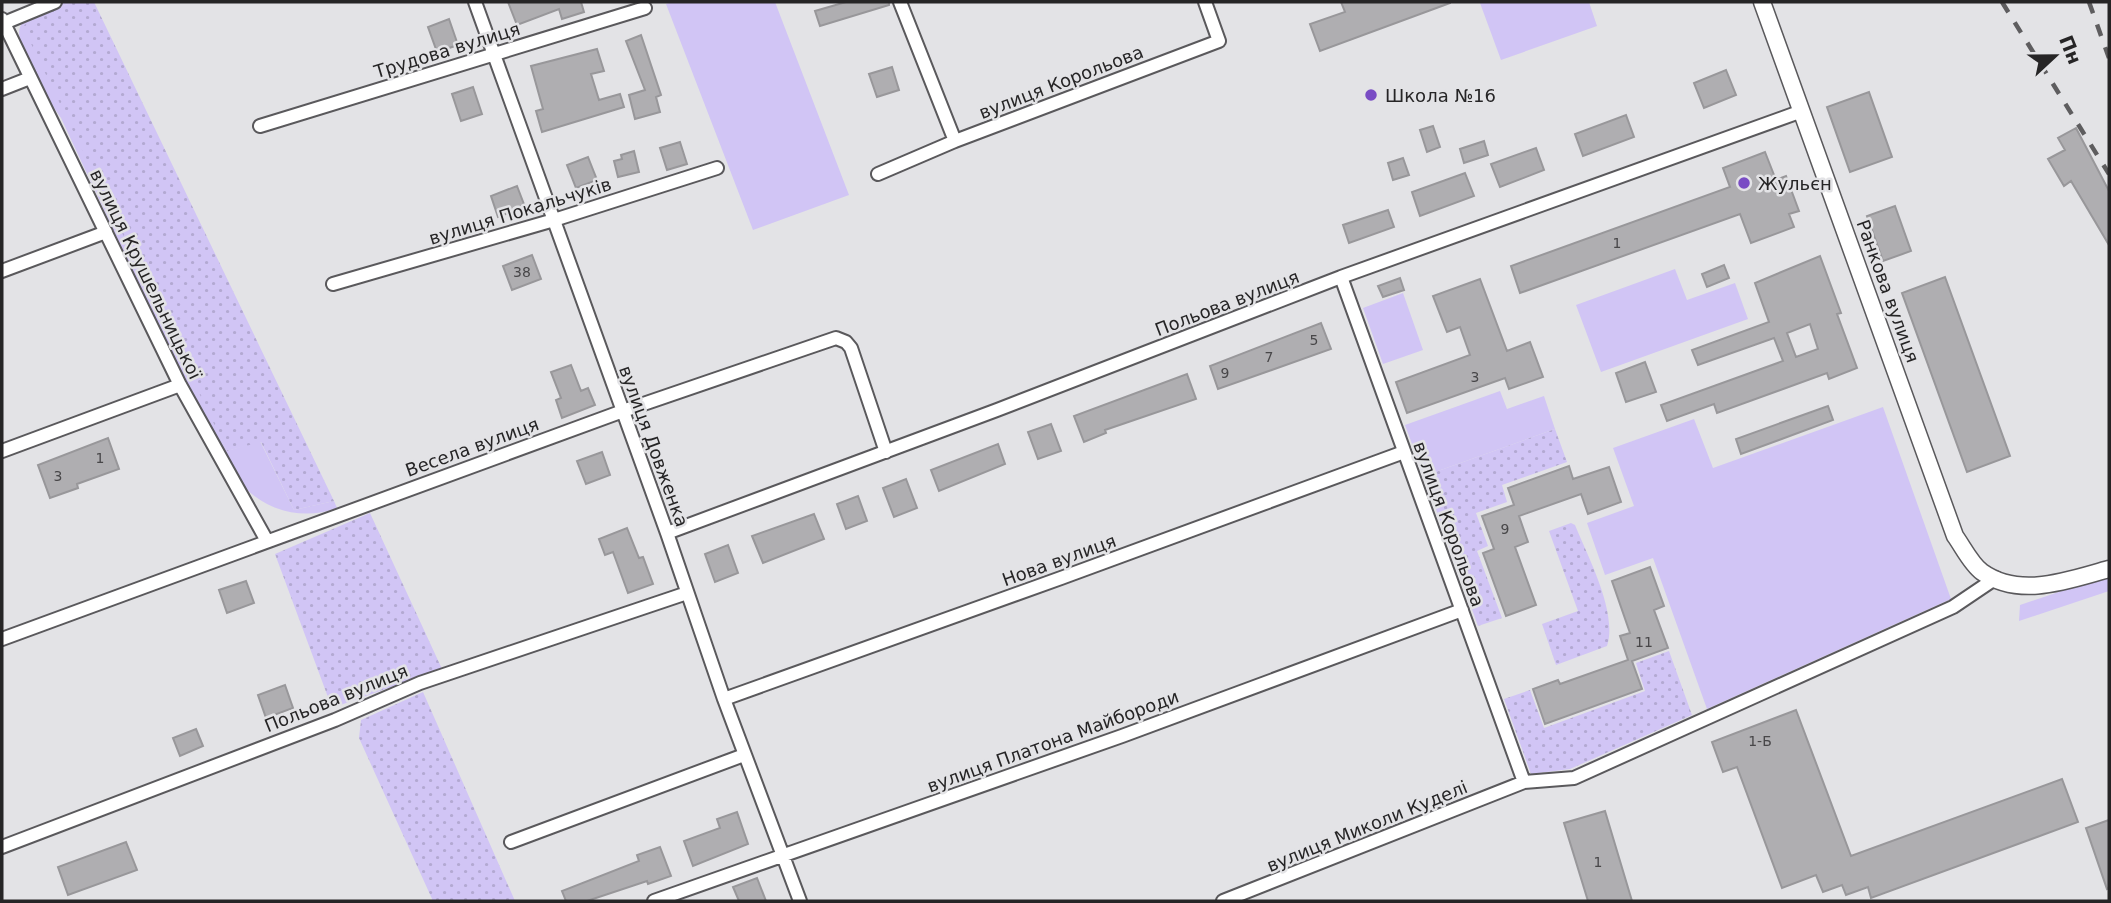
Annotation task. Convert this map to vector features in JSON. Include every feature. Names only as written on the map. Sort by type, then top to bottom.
[{"type":"street","points":[[3,21],[55,2]]},
{"type":"street","name":"вулиця Довженка","points":[[475,2],[667,533],[744,755],[800,901]]},
{"type":"street","points":[[900,2],[955,141]]},
{"type":"street","name":"вулиця Корольова","points":[[878,174],[955,141],[1219,41],[1205,2]]},
{"type":"street","name":"Ранкова вулиця","points":[[1762,2],[1955,536],[1981,571],[2014,586],[2049,585],[2109,569]]},
{"type":"street","name":"Трудова вулиця","points":[[260,126],[645,8]]},
{"type":"street","name":"вулиця Крушельницької","points":[[3,21],[180,385],[267,541]]},
{"type":"street","points":[[2,89],[30,78]]},
{"type":"street","name":"Польова вулиця","points":[[667,533],[1341,277],[1801,111]]},
{"type":"street","name":"вулиця Покальчуків","points":[[333,284],[554,220],[717,168]]},
{"type":"street","points":[[2,271],[106,232]]},
{"type":"street","name":"вулиця Корольова","points":[[1341,277],[1524,782]]},
{"type":"street","name":"Весела вулиця","points":[[2,639],[623,411],[836,338],[851,348],[886,452]]},
{"type":"street","points":[[2,451],[180,385]]},
{"type":"street","name":"Нова вулиця","points":[[724,699],[1404,452]]},
{"type":"street","points":[[1524,782],[1574,778],[1953,607],[1996,578]]},
{"type":"street","name":"Польова вулиця","points":[[2,847],[335,720],[419,683],[687,593]]},
{"type":"street","name":"вулиця Платона Майбороди","points":[[654,901],[1122,736],[1462,610]]},
{"type":"street","points":[[511,842],[744,755]]},
{"type":"street","name":"вулиця Миколи Куделі","points":[[1223,901],[1524,782]]},
{"type":"shaded area","points":[[64,2],[73,2],[30,19],[227,451],[260,441],[294,510],[334,501],[337,508],[309,514],[282,510],[257,498],[229,468],[182,377],[61,118],[33,72],[21,45],[19,34],[24,20]]},
{"type":"shaded area","points":[[73,2],[94,2],[334,501],[294,510],[261,442],[227,451],[23,27],[30,19]]},
{"type":"shaded area","points":[[775,2],[849,195],[753,230],[666,4]]},
{"type":"shaded area","points":[[1589,2],[1597,26],[1501,60],[1480,3]]},
{"type":"shaded area","points":[[1675,269],[1687,300],[1735,283],[1748,319],[1601,372],[1576,305]]},
{"type":"shaded area","points":[[1403,293],[1423,350],[1383,364],[1363,308]]},
{"type":"shaded area","points":[[1500,391],[1507,409],[1544,396],[1555,429],[1424,476],[1405,425]]},
{"type":"shaded area","points":[[1883,407],[1951,599],[1707,709],[1653,558],[1605,575],[1587,523],[1634,506],[1613,448],[1694,419],[1713,468]]},
{"type":"shaded area","points":[[1555,429],[1567,462],[1502,485],[1507,502],[1476,513],[1488,546],[1477,551],[1502,618],[1478,626],[1424,476]]},
{"type":"shaded area","points":[[370,513],[442,669],[332,708],[275,554]]},
{"type":"shaded area","points":[[1571,523],[1575,525],[1600,585],[1609,633],[1607,646],[1556,665],[1542,624],[1578,611],[1549,531]]},
{"type":"shaded area","points":[[2109,575],[2109,591],[2019,621],[2020,605]]},
{"type":"shaded area","points":[[1669,651],[1692,715],[1570,769],[1531,774],[1504,699],[1530,690],[1544,728],[1645,691],[1636,663]]},
{"type":"shaded area","points":[[423,692],[515,901],[433,901],[359,738],[361,720]]},
{"type":"building","points":[[508,2],[581,2],[584,12],[562,19],[559,9],[517,25]]},
{"type":"building","points":[[846,2],[889,2],[889,5],[820,26],[815,11]]},
{"type":"building","points":[[1341,2],[1450,3],[1320,51],[1310,24],[1345,12]]},
{"type":"building","points":[[449,19],[458,45],[437,52],[428,27]]},
{"type":"building","points":[[641,35],[661,95],[656,97],[660,112],[635,119],[629,95],[645,90],[626,41]]},
{"type":"building","points":[[597,49],[604,71],[591,74],[599,100],[620,94],[624,107],[542,132],[536,111],[543,109],[531,66]]},
{"type":"building","points":[[892,67],[899,90],[877,97],[869,74]]},
{"type":"building","points":[[1726,70],[1736,95],[1704,108],[1694,83]]},
{"type":"building","points":[[473,87],[482,114],[461,121],[452,94]]},
{"type":"building","points":[[1869,92],[1892,157],[1850,172],[1827,107]]},
{"type":"building","points":[[1626,115],[1634,137],[1583,156],[1575,134]]},
{"type":"building","points":[[1433,126],[1440,147],[1427,152],[1420,130]]},
{"type":"building","points":[[2076,128],[2109,191],[2109,245],[2071,181],[2064,186],[2048,159],[2065,150],[2058,138]]},
{"type":"building","points":[[1484,141],[1488,155],[1464,163],[1460,149]]},
{"type":"building","points":[[680,142],[687,164],[667,170],[660,148]]},
{"type":"building","points":[[1536,148],[1544,170],[1500,187],[1491,164]]},
{"type":"building","points":[[634,151],[639,172],[618,177],[614,161],[622,159],[621,155]]},
{"type":"building","points":[[1765,152],[1776,180],[1786,176],[1799,211],[1789,214],[1794,227],[1751,243],[1740,214],[1520,293],[1511,266],[1730,187],[1723,168]]},
{"type":"building","points":[[588,157],[597,180],[576,188],[567,165]]},
{"type":"building","points":[[1403,158],[1409,175],[1393,180],[1388,163]]},
{"type":"building","points":[[1465,173],[1474,196],[1420,216],[1412,192]]},
{"type":"building","points":[[517,186],[525,207],[498,217],[491,196]]},
{"type":"building","points":[[1895,206],[1911,251],[1883,261],[1867,216]]},
{"type":"building","points":[[1388,210],[1394,227],[1349,243],[1343,225]]},
{"type":"building","points":[[532,255],[541,279],[512,290],[503,266]]},
{"type":"building","points":[[1820,256],[1857,368],[1829,379],[1827,373],[1717,413],[1714,404],[1667,421],[1661,405],[1783,361],[1774,338],[1698,365],[1692,350],[1769,322],[1755,283]],"holes":[[[1810,324],[1818,349],[1796,357],[1787,333]]]},
{"type":"building","points":[[1724,265],[1729,278],[1707,287],[1702,274]]},
{"type":"building","points":[[1945,277],[2010,456],[1967,472],[1902,293]]},
{"type":"building","points":[[1400,278],[1404,290],[1383,297],[1378,286]]},
{"type":"building","points":[[1480,279],[1507,351],[1530,342],[1543,377],[1509,389],[1505,378],[1407,413],[1396,382],[1470,355],[1460,327],[1447,332],[1433,296]]},
{"type":"building","points":[[1321,323],[1331,349],[1218,389],[1210,366]]},
{"type":"building","points":[[1645,362],[1656,392],[1626,402],[1616,373]]},
{"type":"building","points":[[571,365],[581,391],[588,388],[595,405],[562,418],[556,400],[561,398],[551,372]]},
{"type":"building","points":[[1187,374],[1196,399],[1105,430],[1106,433],[1084,442],[1074,416]]},
{"type":"building","points":[[1828,406],[1833,420],[1741,454],[1736,439]]},
{"type":"building","points":[[1051,424],[1061,451],[1038,459],[1028,432]]},
{"type":"building","points":[[108,438],[119,469],[77,484],[78,488],[50,498],[38,465]]},
{"type":"building","points":[[998,444],[1005,464],[939,491],[931,470]]},
{"type":"building","points":[[602,452],[610,475],[586,484],[577,461]]},
{"type":"building","points":[[1569,466],[1573,479],[1609,467],[1621,502],[1588,514],[1581,494],[1519,516],[1528,542],[1515,547],[1536,605],[1506,616],[1483,553],[1494,549],[1482,516],[1514,505],[1508,488]]},
{"type":"building","points":[[906,479],[917,508],[894,517],[883,488]]},
{"type":"building","points":[[858,496],[867,521],[846,529],[837,504]]},
{"type":"building","points":[[814,514],[824,539],[763,563],[752,536]]},
{"type":"building","points":[[627,528],[639,558],[643,557],[653,584],[628,593],[613,552],[605,555],[599,539]]},
{"type":"building","points":[[728,545],[738,573],[715,582],[705,554]]},
{"type":"building","points":[[1650,567],[1664,606],[1654,610],[1668,648],[1632,661],[1642,689],[1545,724],[1533,689],[1558,680],[1560,684],[1628,660],[1620,636],[1630,633],[1612,581]]},
{"type":"building","points":[[246,581],[254,603],[227,613],[219,590]]},
{"type":"building","points":[[285,685],[293,708],[266,718],[258,695]]},
{"type":"building","points":[[1796,710],[1851,856],[2062,779],[2078,822],[1871,898],[1868,887],[1846,895],[1842,885],[1823,892],[1816,875],[1782,888],[1737,767],[1723,772],[1712,742]]},
{"type":"building","points":[[196,729],[203,746],[180,756],[173,738]]},
{"type":"building","points":[[1605,811],[1632,901],[1588,901],[1564,823]]},
{"type":"building","points":[[737,812],[748,844],[693,866],[684,841],[720,828],[717,819]]},
{"type":"building","points":[[2109,820],[2109,888],[2107,889],[2086,828]]},
{"type":"building","points":[[126,842],[137,870],[68,895],[58,867]]},
{"type":"building","points":[[660,847],[671,876],[587,901],[566,901],[562,891],[639,861],[637,855]]},
{"type":"building","points":[[757,878],[766,901],[739,901],[733,887]]},
{"type":"railway","points":[[2002,2],[2109,174]]},
{"type":"railway","points":[[2089,2],[2109,58]]},
{"type":"place","name":"Школа №16","points":[[1371,95]]},
{"type":"place","name":"Жульєн","points":[[1744,183]]}]
